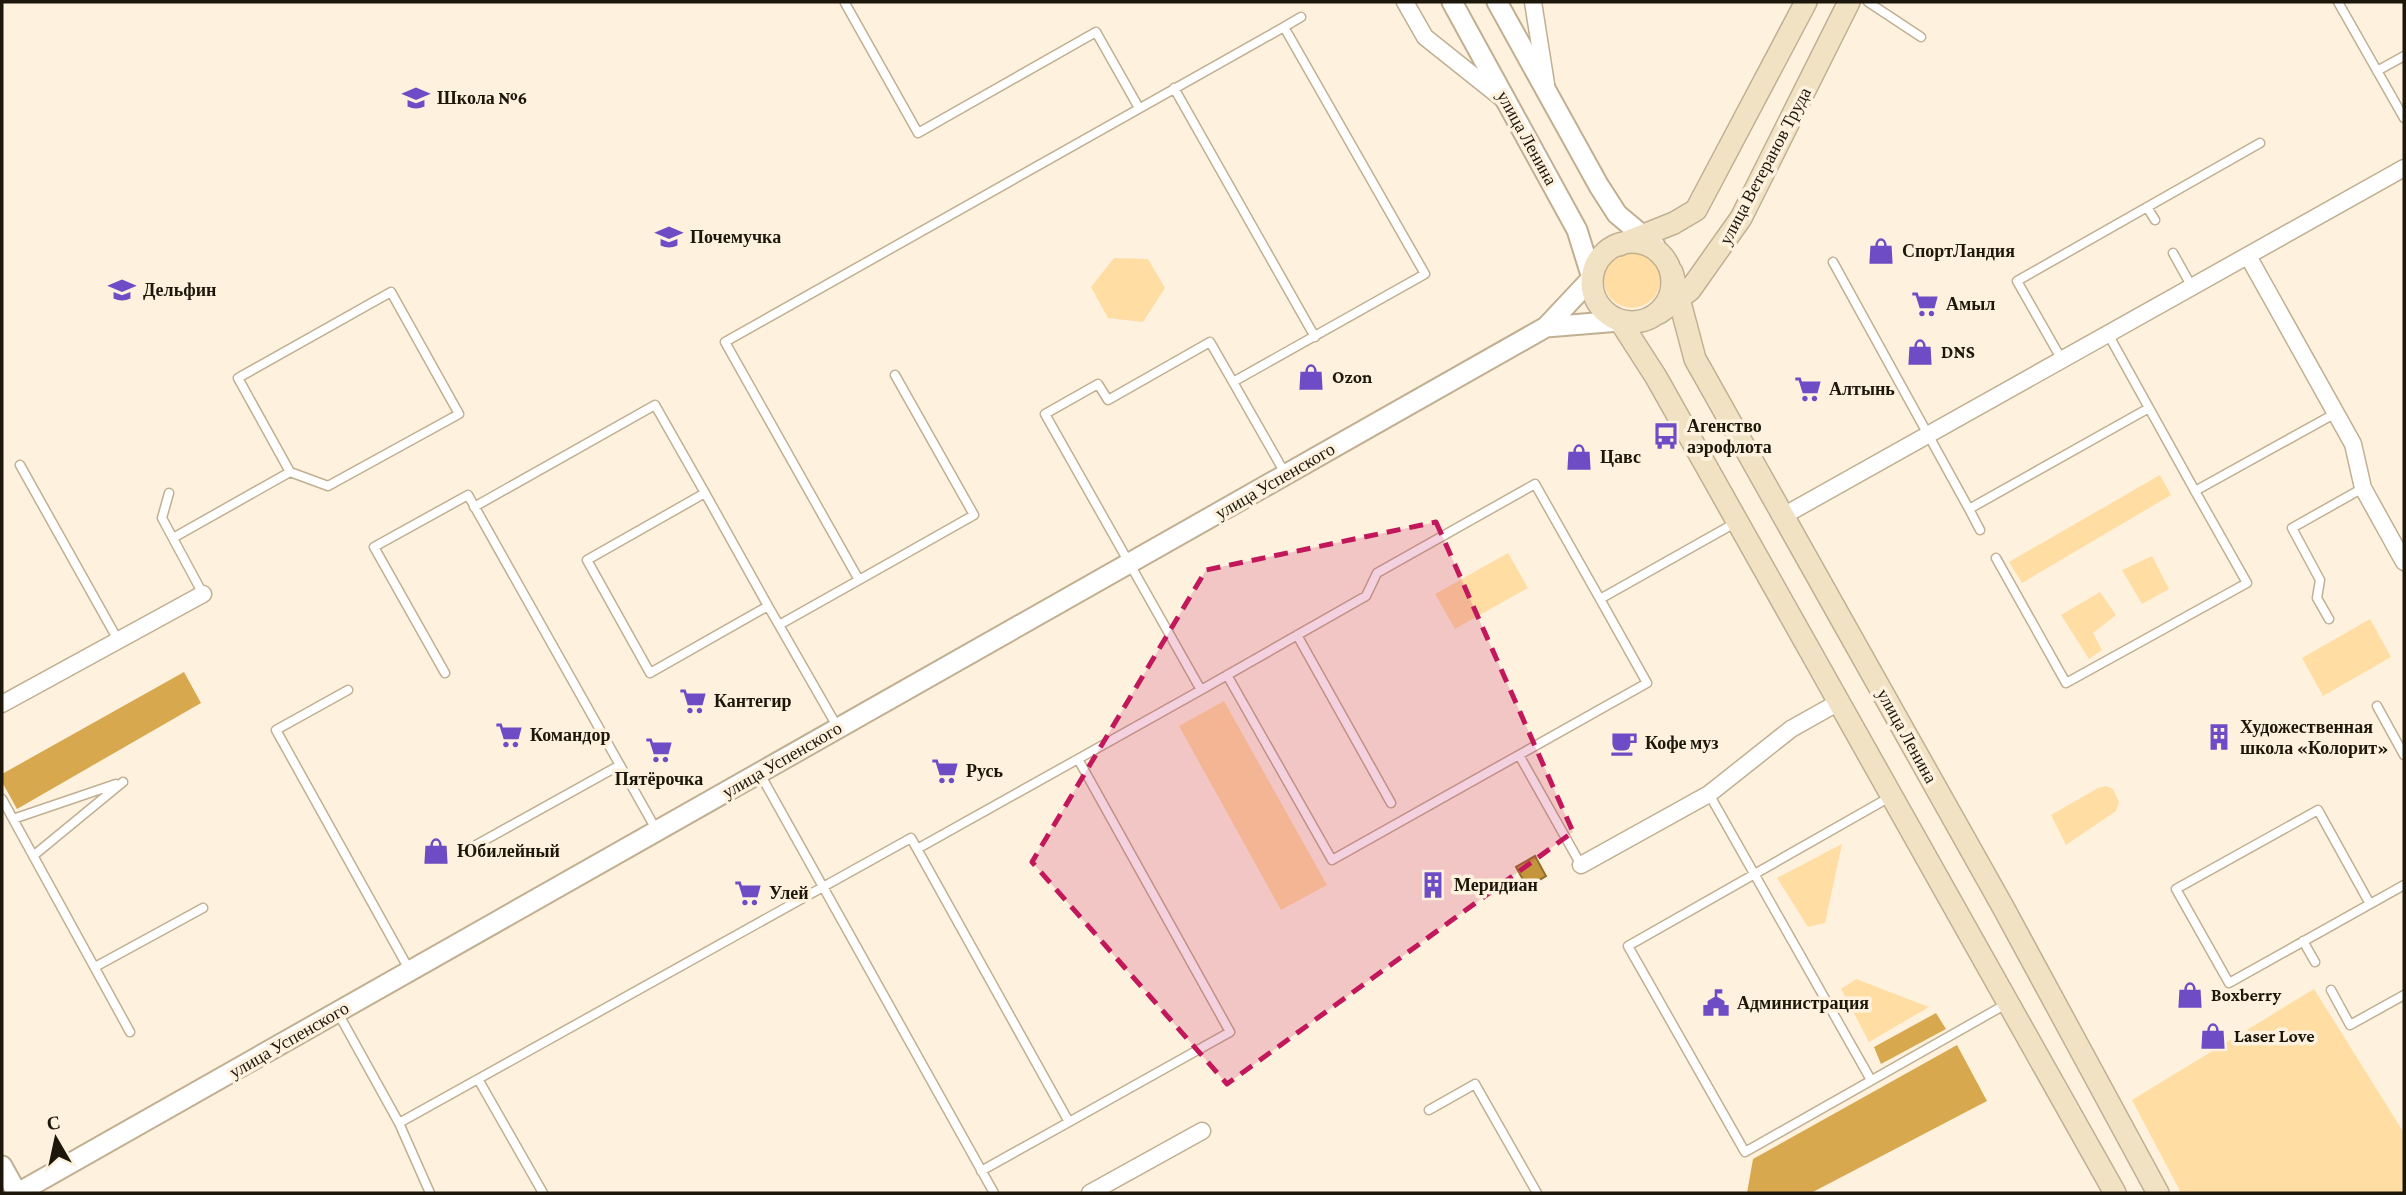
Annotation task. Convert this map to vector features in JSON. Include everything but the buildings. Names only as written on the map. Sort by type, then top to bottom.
[{"type":"main road","points":[[1648,242],[1669,262],[1672,272],[1668,300],[1659,313],[1647,320],[1630,323],[1620,321],[1601,309],[1592,289],[1592,278],[1601,258],[1619,245],[1648,242],[1696,210],[1806,2]]},
{"type":"main road","name":"улица Ветеранов Труда","points":[[1659,313],[1678,300],[1707,271],[1741,218],[1849,2]]},
{"type":"main road","name":"улица Ленина","points":[[1672,272],[1695,359],[2003,907],[2158,1193]]},
{"type":"main road","points":[[1620,321],[1640,349],[2115,1193]]},
{"type":"street","points":[[1405,2],[1425,37],[1508,103]]},
{"type":"street","name":"улица Ленина","points":[[1452,2],[1577,230],[1592,278]]},
{"type":"street","points":[[1497,2],[1599,186],[1617,214],[1648,242]]},
{"type":"street","points":[[1533,2],[1547,90]]},
{"type":"street","points":[[1783,516],[2404,169]]},
{"type":"street","points":[[2248,256],[2353,444],[2363,488],[2404,562]]},
{"type":"street","points":[[1546,327],[1592,278]]},
{"type":"street","points":[[1546,327],[1620,321]]},
{"type":"street","name":"улица Успенского","points":[[18,1193],[1546,327]]},
{"type":"street","points":[[2,704],[203,594]]},
{"type":"street","points":[[1581,865],[1709,794],[1791,729],[1839,702]]},
{"type":"street","points":[[1090,1193],[1202,1130]]},
{"type":"street","points":[[2,1166],[18,1193]]},
{"type":"lane","points":[[1868,2],[1921,37]]},
{"type":"lane","points":[[2338,2],[2404,118]]},
{"type":"lane","points":[[845,3],[918,132],[1096,32],[1139,108]]},
{"type":"lane","points":[[859,580],[725,342],[1301,17]]},
{"type":"lane","points":[[1233,383],[1424,274],[1284,27]]},
{"type":"lane","points":[[2377,71],[2404,55]]},
{"type":"lane","points":[[1174,88],[1315,337]]},
{"type":"lane","points":[[2062,360],[2017,281],[2260,143]]},
{"type":"lane","points":[[2147,207],[2155,220]]},
{"type":"lane","points":[[2174,253],[2193,287]]},
{"type":"lane","points":[[1833,262],[1980,530]]},
{"type":"lane","points":[[173,538],[290,472],[328,486],[459,414],[391,292],[238,378],[290,472]]},
{"type":"lane","points":[[1996,558],[2066,683],[2247,583],[2108,334]]},
{"type":"lane","points":[[1201,690],[1045,414],[1098,384],[1108,400],[1210,342],[1286,475]]},
{"type":"lane","points":[[779,625],[974,515],[895,375]]},
{"type":"lane","points":[[474,507],[655,405],[838,729]]},
{"type":"lane","points":[[1969,509],[2149,408]]},
{"type":"lane","points":[[2196,491],[2336,413]]},
{"type":"lane","points":[[20,465],[118,640]]},
{"type":"lane","points":[[917,849],[1366,596],[1377,573],[1535,484],[1647,683],[1332,860],[1227,675]]},
{"type":"lane","points":[[2329,619],[2317,598],[2320,580],[2292,528],[2363,488]]},
{"type":"lane","points":[[169,493],[162,518],[203,594]]},
{"type":"lane","points":[[705,494],[587,560],[650,673],[768,606]]},
{"type":"lane","points":[[445,673],[374,547],[468,495],[657,831]]},
{"type":"lane","points":[[1600,599],[1738,522]]},
{"type":"lane","points":[[1297,635],[1391,803]]},
{"type":"lane","points":[[348,690],[276,730],[410,971]]},
{"type":"lane","points":[[2376,706],[2404,755]]},
{"type":"lane","points":[[1519,755],[1581,865]]},
{"type":"lane","points":[[981,1171],[1230,1032],[1078,759]]},
{"type":"lane","points":[[476,845],[620,765]]},
{"type":"lane","points":[[760,773],[994,1193]]},
{"type":"lane","points":[[13,820],[123,782],[33,856]]},
{"type":"lane","points":[[1709,794],[1871,1080]]},
{"type":"lane","points":[[1892,796],[1628,946],[1745,1152],[2008,1003]]},
{"type":"lane","points":[[2,799],[130,1032]]},
{"type":"lane","points":[[2370,904],[2318,810],[2176,888],[2229,983],[2404,885]]},
{"type":"lane","points":[[399,1123],[911,838],[1069,1122]]},
{"type":"lane","points":[[94,967],[203,908]]},
{"type":"lane","points":[[2303,941],[2315,962]]},
{"type":"lane","points":[[2330,990],[2350,1025],[2404,995]]},
{"type":"lane","points":[[338,1013],[399,1123],[430,1193]]},
{"type":"lane","points":[[478,1079],[543,1193]]},
{"type":"lane","points":[[1429,1110],[1475,1084],[1537,1193]]},
{"type":"highlighted area","points":[[1436,522],[1573,832],[1227,1084],[1032,862],[1206,570]]},
{"type":"shaded area","points":[[1632,252],[1643,254],[1652,260],[1658,269],[1658,291],[1652,300],[1643,306],[1632,308],[1621,306],[1612,300],[1606,291],[1604,280],[1606,269],[1612,260],[1621,254]]},
{"type":"shaded area","points":[[1114,258],[1148,259],[1165,288],[1143,322],[1108,318],[1091,287]]},
{"type":"shaded area","points":[[2160,475],[2171,495],[2022,583],[2009,562]]},
{"type":"shaded area","points":[[1508,553],[1528,588],[1455,629],[1435,594]]},
{"type":"shaded area","points":[[2152,556],[2169,589],[2142,604],[2122,570]]},
{"type":"shaded area","points":[[2100,592],[2116,615],[2093,633],[2102,650],[2089,659],[2061,615]]},
{"type":"shaded area","points":[[2370,619],[2391,657],[2323,696],[2302,658]]},
{"type":"shaded area","points":[[184,672],[201,703],[17,809],[2,782],[2,774]]},
{"type":"shaded area","points":[[1224,701],[1327,885],[1281,910],[1179,726]]},
{"type":"shaded area","points":[[2106,786],[2113,789],[2119,802],[2116,811],[2066,845],[2051,815]]},
{"type":"shaded area","points":[[1842,844],[1825,923],[1808,927],[1777,878]]},
{"type":"shaded area","points":[[1535,856],[1546,876],[1527,887],[1516,867]]},
{"type":"shaded area","points":[[1856,979],[1929,1007],[1869,1042],[1841,989]]},
{"type":"shaded area","points":[[2314,989],[2404,1133],[2404,1193],[2181,1193],[2132,1100]]},
{"type":"shaded area","points":[[1936,1013],[1946,1029],[1881,1064],[1874,1047]]},
{"type":"shaded area","points":[[1957,1045],[1987,1101],[1811,1193],[1747,1193],[1753,1159]]},
{"type":"place","name":"Школа №6","points":[[416,98]]},
{"type":"place","name":"Почемучка","points":[[669,237]]},
{"type":"place","name":"СпортЛандия","points":[[1881,251]]},
{"type":"place","name":"Дельфин","points":[[122,290]]},
{"type":"place","name":"Амыл","points":[[1925,304]]},
{"type":"place","name":"DNS","points":[[1920,352]]},
{"type":"place","name":"Ozon","points":[[1311,377]]},
{"type":"place","name":"Алтынь","points":[[1808,389]]},
{"type":"place","name":"Агенство аэрофлота","points":[[1666,436]]},
{"type":"place","name":"Цавс","points":[[1579,457]]},
{"type":"place","name":"Кантегир","points":[[693,701]]},
{"type":"place","name":"Командор","points":[[509,735]]},
{"type":"place","name":"Художественная школа «Колорит»","points":[[2219,737]]},
{"type":"place","name":"Кофе муз","points":[[1624,743]]},
{"type":"place","name":"Пятёрочка","points":[[659,750]]},
{"type":"place","name":"Русь","points":[[945,771]]},
{"type":"place","name":"Юбилейный","points":[[436,851]]},
{"type":"place","name":"Меридиан","points":[[1433,885]]},
{"type":"place","name":"Улей","points":[[748,893]]},
{"type":"place","name":"Boxberry","points":[[2190,995]]},
{"type":"place","name":"Администрация","points":[[1716,1003]]},
{"type":"place","name":"Laser Love","points":[[2213,1036]]}]
